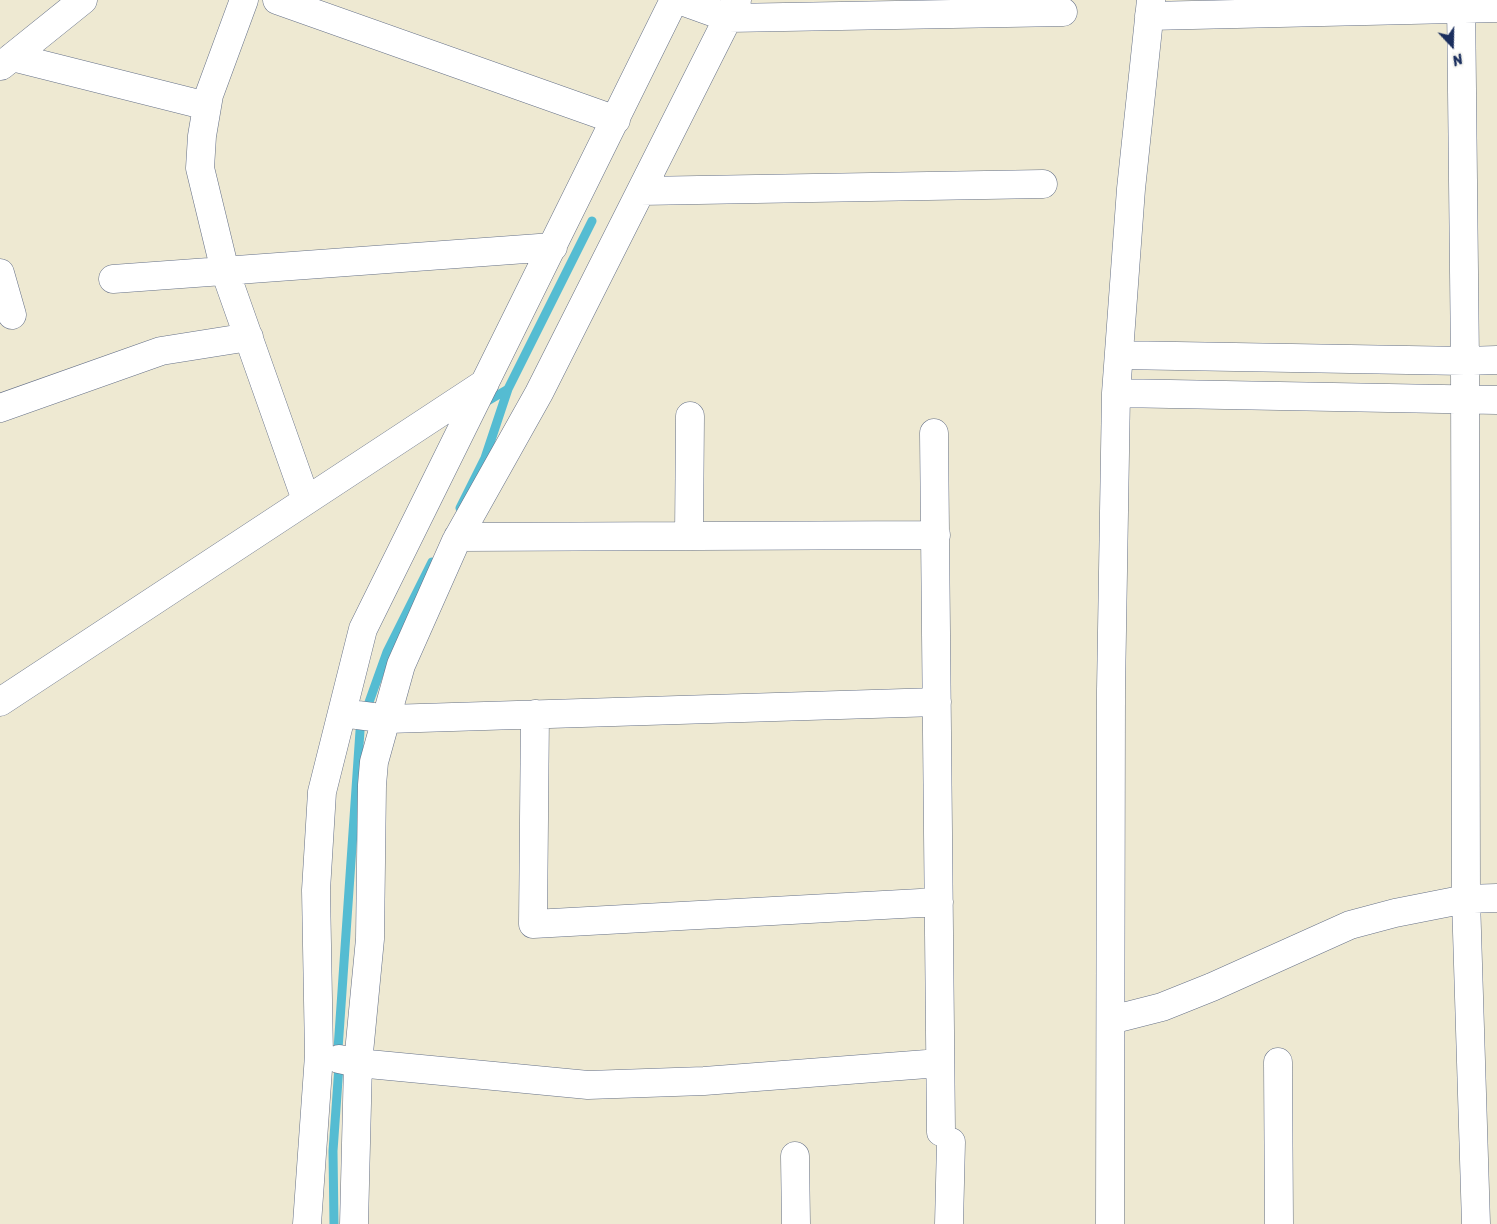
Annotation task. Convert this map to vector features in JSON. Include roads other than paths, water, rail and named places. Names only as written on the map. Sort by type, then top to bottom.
[{"type":"street","points":[[6,62],[83,0]]},
{"type":"street","points":[[244,0],[207,106],[202,136],[200,168],[225,271],[306,500]]},
{"type":"street","points":[[277,0],[616,120]]},
{"type":"street","points":[[307,1224],[319,1055],[316,890],[322,792],[363,630],[674,0]]},
{"type":"street","points":[[679,0],[733,9],[1063,12]]},
{"type":"street","points":[[1460,4],[1465,361],[1466,899],[1476,1224]]},
{"type":"street","points":[[1110,1224],[1111,690],[1116,393],[1130,189],[1150,8],[1460,4],[1497,8]]},
{"type":"street","points":[[354,1224],[358,1063],[370,939],[372,785],[374,762],[388,719],[402,665],[458,537],[539,393],[733,9]]},
{"type":"street","points":[[6,62],[207,106]]},
{"type":"street","points":[[641,191],[1043,184]]},
{"type":"street","points":[[113,279],[552,247]]},
{"type":"street","points":[[0,273],[12,315]]},
{"type":"street","points":[[0,408],[161,352],[249,337]]},
{"type":"street","points":[[1119,355],[1497,360]]},
{"type":"street","points":[[0,702],[487,382]]},
{"type":"street","points":[[1116,393],[1497,400]]},
{"type":"street","points":[[689,536],[690,416]]},
{"type":"street","points":[[934,433],[940,1063],[946,1137],[949,1224]]},
{"type":"street","points":[[458,537],[936,534]]},
{"type":"street","points":[[342,713],[388,719],[937,702]]},
{"type":"street","points":[[535,714],[533,924],[938,902]]},
{"type":"street","points":[[1111,1020],[1162,1007],[1195,994],[1350,924],[1466,899],[1497,898]]},
{"type":"street","points":[[319,1055],[358,1063],[588,1085],[704,1081],[940,1063]]},
{"type":"street","points":[[1278,1062],[1279,1224]]},
{"type":"street","points":[[795,1156],[796,1224]]},
{"type":"waterway","points":[[460,508],[485,458],[508,389],[592,221]]},
{"type":"waterway","points":[[486,402],[508,389]]},
{"type":"waterway","points":[[368,705],[387,652],[432,562]]},
{"type":"waterway","points":[[338,1049],[360,731]]},
{"type":"waterway","points":[[334,1224],[333,1151],[339,1066]]}]
